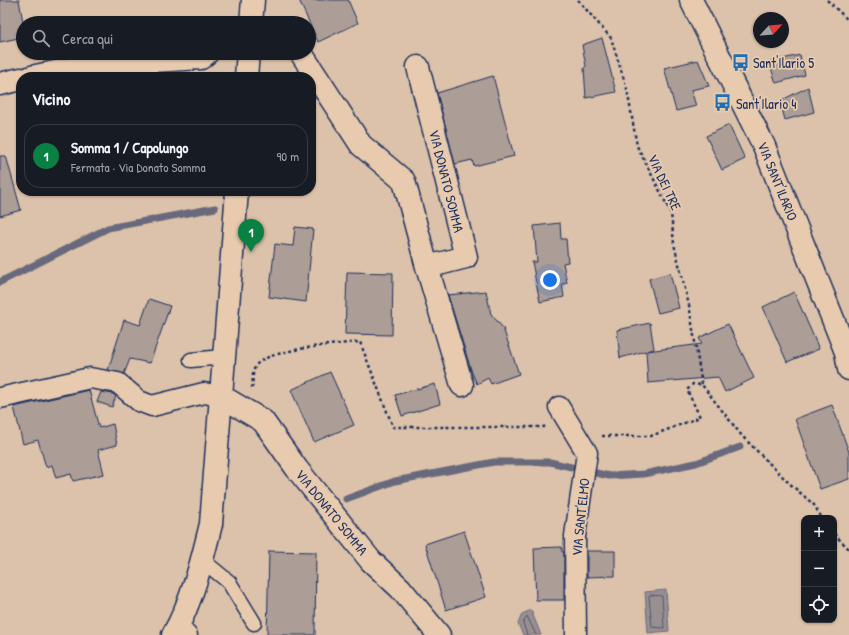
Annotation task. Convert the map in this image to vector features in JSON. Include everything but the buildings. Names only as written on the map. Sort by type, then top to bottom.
[{"type":"street","name":"VIA SANT'ILARIO","points":[[691,0],[764,146],[846,352],[849,369]]},
{"type":"street","points":[[55,72],[89,65],[169,60]]},
{"type":"street","points":[[246,72],[247,60]]},
{"type":"street","points":[[306,60],[314,72]]},
{"type":"street","name":"VIA DONATO SOMMA","points":[[418,67],[466,257],[427,267]]},
{"type":"street","points":[[316,75],[361,145],[404,181],[427,267],[462,385]]},
{"type":"street","points":[[0,84],[16,80]]},
{"type":"street","points":[[181,631],[211,524],[237,196]]},
{"type":"street","points":[[0,398],[90,378],[118,383],[139,401],[152,406],[204,393],[221,396]]},
{"type":"street","name":"VIA DONATO SOMMA","points":[[221,396],[263,421],[297,469],[371,561],[400,588],[438,635]]},
{"type":"street","name":"VIA SANT'ELMO","points":[[558,406],[587,453],[575,536],[576,635]]},
{"type":"lane","points":[[191,360],[223,357]]},
{"type":"lane","points":[[202,560],[229,582],[254,623]]},
{"type":"path","name":"VIA DEI TRE","points":[[578,0],[611,38],[627,89],[637,146],[671,213],[674,244],[689,304],[702,385],[742,436],[788,482],[814,505],[820,515]]},
{"type":"path","points":[[827,0],[849,21]]},
{"type":"path","points":[[837,537],[849,549]]},
{"type":"water","points":[[666,590],[669,631],[648,633],[645,592]]},
{"type":"water","points":[[531,610],[541,635],[523,635],[518,624],[522,614]]},
{"type":"waterway","points":[[0,282],[108,228],[215,208]]},
{"type":"waterway","points":[[346,499],[395,481],[494,462],[550,462],[609,476],[644,474],[696,463],[740,447]]},
{"type":"place","name":"Sant'Ilario 5","points":[[740,62]]},
{"type":"place","name":"Sant'Ilario 4","points":[[723,103]]},
{"type":"place","name":"Somma 1 / Capolungo","points":[[251,252]]}]
